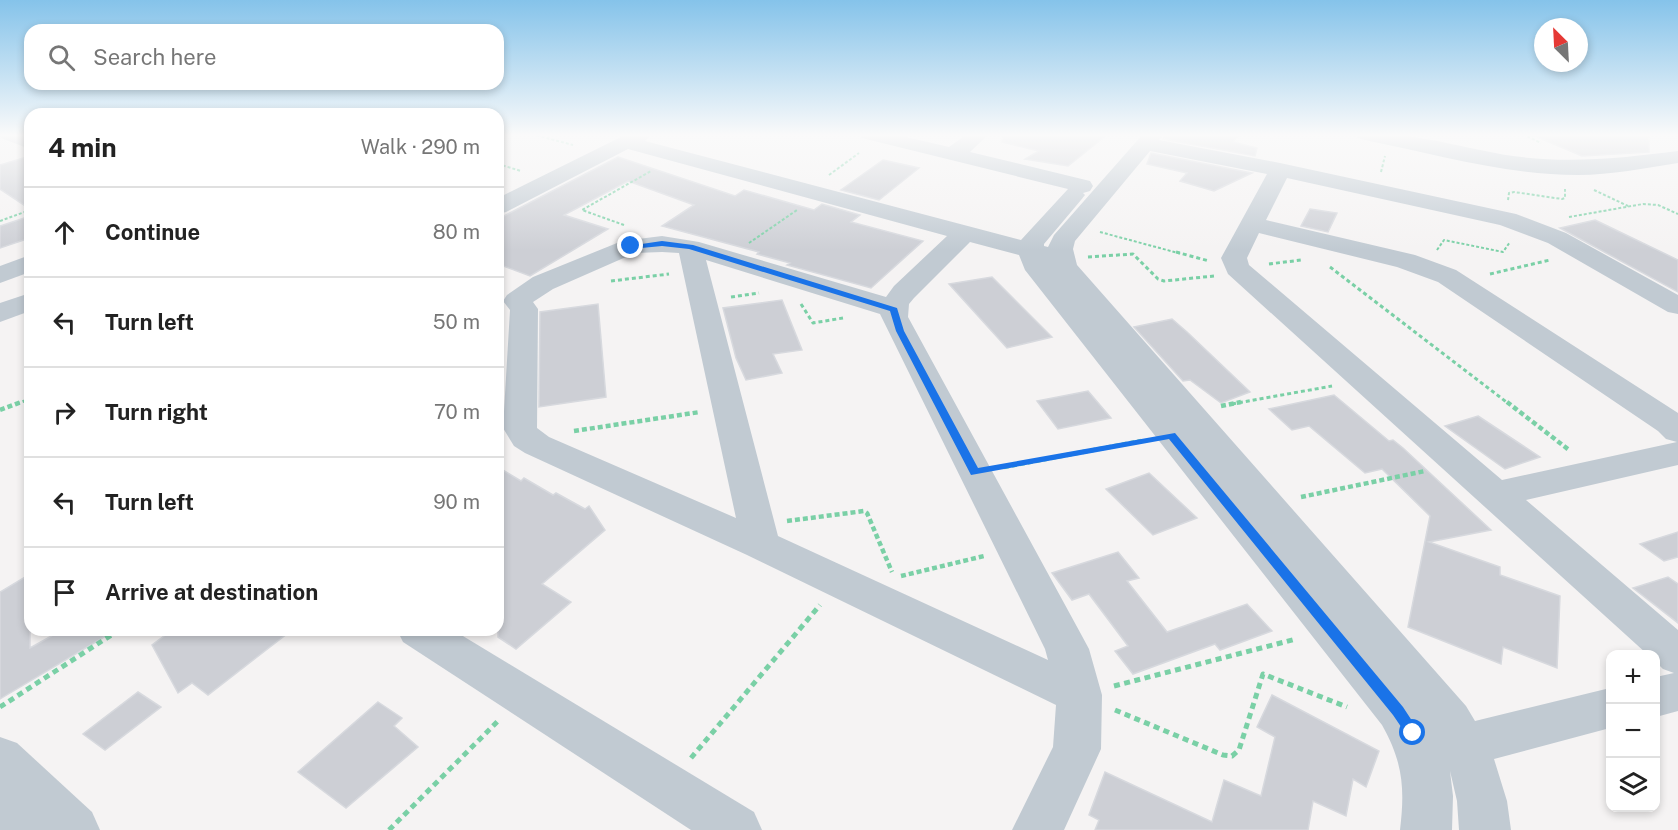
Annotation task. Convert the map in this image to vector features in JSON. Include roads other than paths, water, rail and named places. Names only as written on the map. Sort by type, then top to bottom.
[{"type":"street","points":[[504,204],[565,173]]},
{"type":"street","points":[[741,173],[1045,255],[1072,278],[1332,630],[1398,711],[1413,733],[1477,774],[1482,794],[1485,830]]},
{"type":"street","points":[[1027,173],[1082,186]]},
{"type":"street","points":[[1045,255],[1038,235],[1082,186],[1099,173]]},
{"type":"street","points":[[1045,255],[1063,240],[1116,173]]},
{"type":"street","points":[[1279,173],[1234,258],[1239,271],[1678,656]]},
{"type":"street","points":[[1293,173],[1518,222],[1583,252],[1678,306]]},
{"type":"street","points":[[1251,224],[1427,268],[1457,282],[1670,423],[1678,431]]},
{"type":"street","points":[[965,233],[904,292],[894,309],[894,317],[1067,649],[1079,695],[1077,749],[1038,830]]},
{"type":"street","points":[[894,309],[727,258],[693,259],[662,244],[631,246],[543,283],[517,301],[524,309],[520,428],[526,438],[537,446],[759,535],[840,582],[1079,695]]},
{"type":"street","points":[[693,259],[759,535]]},
{"type":"street","points":[[0,313],[24,303]]},
{"type":"street","points":[[1180,424],[1268,504],[1450,721],[1444,751],[1429,780],[1426,830]]},
{"type":"street","points":[[1493,495],[1678,453]]},
{"type":"street","points":[[428,636],[736,830]]},
{"type":"street","points":[[1660,696],[1678,691]]},
{"type":"street","points":[[1444,751],[1606,709]]}]
